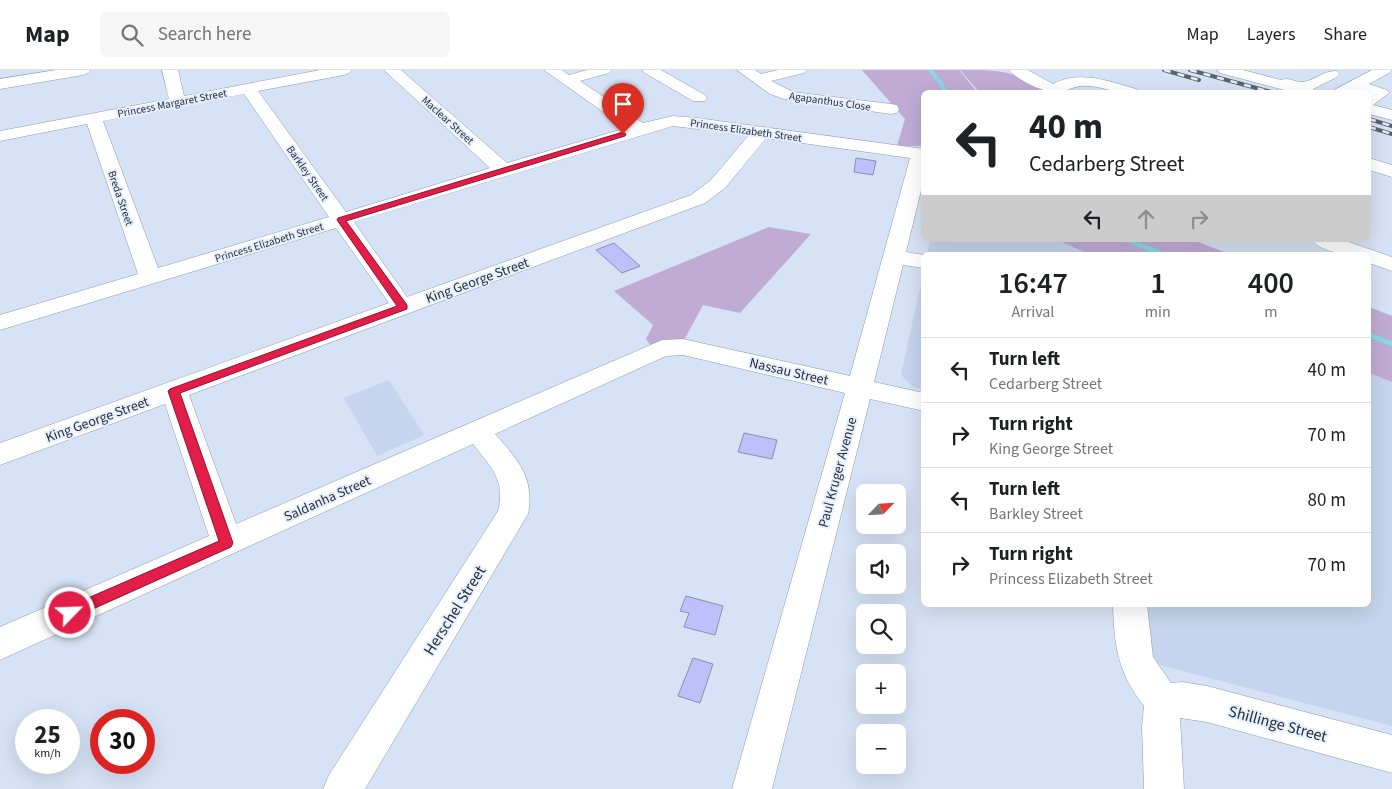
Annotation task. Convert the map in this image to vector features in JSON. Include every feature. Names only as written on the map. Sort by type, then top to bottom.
[{"type":"street","points":[[0,71],[4,70]]},
{"type":"street","points":[[0,84],[83,70]]},
{"type":"street","points":[[170,70],[178,102]]},
{"type":"street","name":"Princess Margaret Street","points":[[0,136],[344,70]]},
{"type":"street","name":"Maclear Street","points":[[392,70],[504,171]]},
{"type":"street","points":[[552,70],[640,129]]},
{"type":"street","points":[[567,80],[604,70]]},
{"type":"street","points":[[752,74],[799,70]]},
{"type":"street","points":[[1017,70],[1050,90]]},
{"type":"street","points":[[1225,70],[1301,87],[1326,72],[1353,87],[1384,70]]},
{"type":"street","points":[[1265,79],[1282,70]]},
{"type":"street","points":[[656,71],[699,98]]},
{"type":"street","name":"Agapanthus Close","points":[[752,74],[776,91],[790,96],[891,109]]},
{"type":"street","points":[[1265,79],[1301,90]]},
{"type":"street","points":[[1056,90],[1066,83],[1080,80],[1123,90]]},
{"type":"street","name":"Barkley Street","points":[[248,88],[403,307]]},
{"type":"street","points":[[1378,97],[1392,110]]},
{"type":"street","points":[[1371,110],[1392,115]]},
{"type":"street","name":"Breda Street","points":[[93,118],[150,277]]},
{"type":"street","name":"Princess Elizabeth Street","points":[[0,323],[640,129],[673,121],[921,155]]},
{"type":"street","name":"King George Street","points":[[0,454],[698,199],[718,184],[760,132]]},
{"type":"street","name":"Paul Kruger Avenue","points":[[752,789],[921,159]]},
{"type":"street","points":[[1371,165],[1392,171]]},
{"type":"street","points":[[1328,242],[1356,252]]},
{"type":"street","points":[[895,257],[921,261]]},
{"type":"street","points":[[1371,257],[1392,264]]},
{"type":"street","name":"Nassau Street","points":[[654,351],[670,346],[683,347],[921,401]]},
{"type":"street","name":"Saldanha Street","points":[[0,644],[654,351]]},
{"type":"street","points":[[174,391],[226,543]]},
{"type":"street","name":"Herschel Street","points":[[343,789],[513,514],[518,500],[517,488],[513,477],[477,431]]},
{"type":"street","points":[[1130,607],[1132,649],[1135,659],[1143,675],[1163,701],[1161,726],[1164,789]]},
{"type":"street","name":"Shillinge Street","points":[[1163,701],[1182,700],[1201,703],[1392,754]]},
{"type":"shaded area","points":[[862,70],[959,70],[975,90],[921,90],[921,146],[897,146],[905,119]]},
{"type":"shaded area","points":[[960,70],[986,70],[1017,75],[1046,90],[977,90]]},
{"type":"shaded area","points":[[769,227],[811,234],[740,313],[703,305],[683,342],[651,346],[646,339],[653,325],[614,291]]},
{"type":"shaded area","points":[[930,242],[1062,242],[1084,252],[928,252]]},
{"type":"shaded area","points":[[1062,242],[1198,242],[1224,252],[1084,252]]},
{"type":"shaded area","points":[[921,284],[921,389],[913,387],[901,375]]},
{"type":"shaded area","points":[[1371,308],[1392,316],[1392,382],[1371,374]]},
{"type":"shaded area","points":[[1371,374],[1392,382],[1392,726],[1148,662],[1144,607],[1371,607]]},
{"type":"shaded area","points":[[389,380],[424,435],[377,456],[344,398]]},
{"type":"building","points":[[856,158],[876,161],[873,175],[854,172]]},
{"type":"building","points":[[614,243],[640,266],[622,273],[596,250]]},
{"type":"building","points":[[744,433],[777,440],[772,459],[738,452]]},
{"type":"building","points":[[686,596],[723,606],[715,635],[684,627],[689,613],[680,611]]},
{"type":"building","points":[[693,658],[713,664],[700,703],[678,696]]},
{"type":"waterway","points":[[930,70],[944,90]]},
{"type":"waterway","points":[[1132,242],[1157,252]]},
{"type":"waterway","points":[[1371,336],[1392,344]]},
{"type":"railway","points":[[1164,70],[1199,80]]},
{"type":"railway","points":[[1190,70],[1264,90]]},
{"type":"railway","points":[[1371,120],[1392,126]]},
{"type":"railway","points":[[1371,128],[1392,134]]},
{"type":"route","points":[[70,613],[226,543],[174,391],[403,307],[341,220],[623,134]]}]
